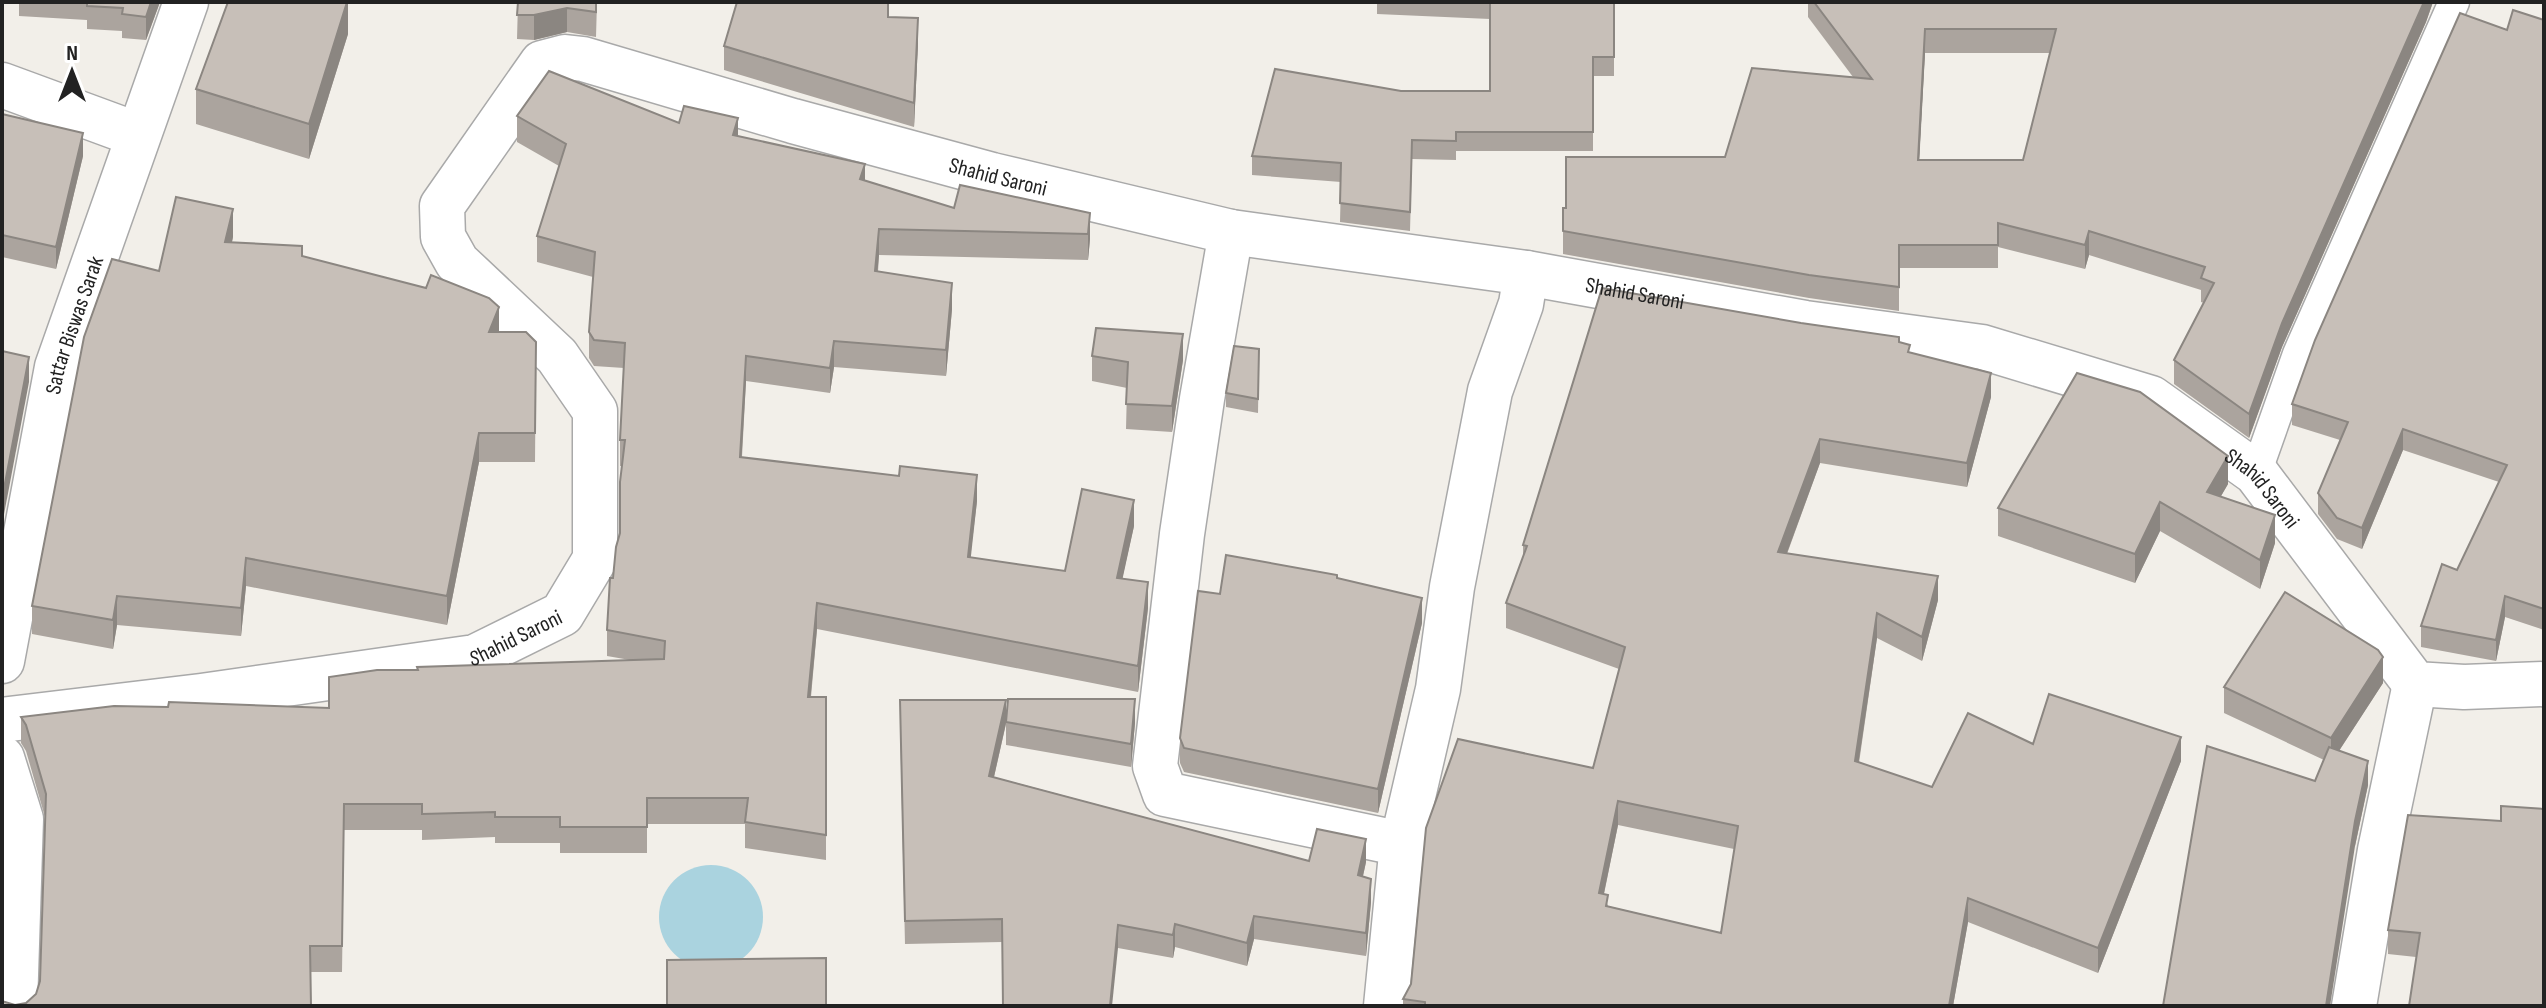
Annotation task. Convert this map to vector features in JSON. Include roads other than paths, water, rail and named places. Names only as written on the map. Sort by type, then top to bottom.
[{"type":"street","name":"Sattar Biswas Sarak","points":[[2,661],[57,367],[186,2]]},
{"type":"street","name":"Shahid Saroni","points":[[2,720],[201,696],[475,657],[562,614],[595,559],[595,411],[557,356],[457,262],[443,237],[442,206],[542,63],[565,57],[583,59],[961,167],[1231,232],[1526,273],[1805,323],[1982,347],[2151,398],[2256,473],[2415,684]]},
{"type":"street","points":[[2,85],[138,135]]},
{"type":"street","points":[[1231,232],[1184,519],[1155,766],[1165,794],[1402,844]]},
{"type":"street","points":[[1386,1006],[1402,844],[1438,689],[1452,587],[1490,391],[1521,304],[1526,273]]},
{"type":"street","points":[[2354,1006],[2380,850],[2415,684],[2464,687],[2544,684]]},
{"type":"street","points":[[2,758],[21,819],[15,1006]]},
{"type":"lane","points":[[2256,473],[2298,354],[2454,2]]},
{"type":"water","points":[[711,865],[731,869],[748,880],[759,897],[763,917],[759,937],[748,954],[731,965],[711,969],[691,965],[674,954],[663,937],[659,917],[663,897],[674,880],[691,869]]}]
